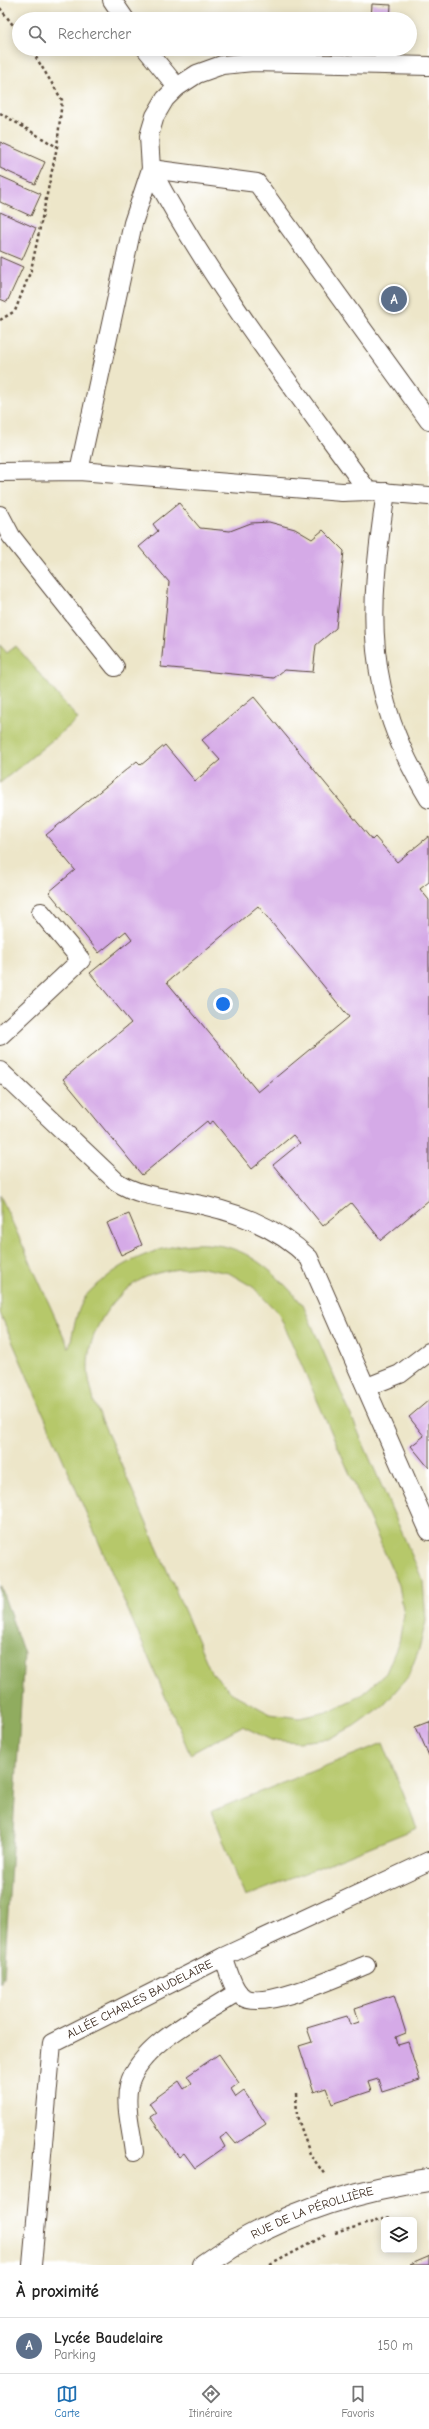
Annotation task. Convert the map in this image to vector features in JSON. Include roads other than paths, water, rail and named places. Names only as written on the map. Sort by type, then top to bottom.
[{"type":"street","name":"RUE DE LA PÉROLLIÈRE","points":[[204,2265],[252,2235],[315,2207],[341,2199],[429,2180]]},
{"type":"lane","points":[[112,0],[120,12]]},
{"type":"lane","points":[[152,56],[177,87]]},
{"type":"lane","points":[[79,471],[133,223],[151,169],[149,136],[155,116],[177,87],[197,74],[222,65],[252,62],[429,66]]},
{"type":"lane","points":[[151,169],[257,183],[429,421]]},
{"type":"lane","points":[[151,169],[179,222],[213,276],[368,491]]},
{"type":"lane","points":[[0,472],[79,471],[342,492],[368,491],[429,496]]},
{"type":"lane","points":[[386,492],[374,588],[373,626],[377,665],[385,702],[397,739],[414,774],[429,799]]},
{"type":"lane","points":[[0,515],[11,536],[115,667]]},
{"type":"lane","points":[[0,1036],[80,960],[40,912]]},
{"type":"lane","points":[[0,1071],[117,1182],[130,1190],[149,1196],[188,1202],[247,1216],[300,1249],[309,1258],[315,1267],[429,1532]]},
{"type":"lane","points":[[367,1387],[400,1374],[429,1352]]},
{"type":"lane","name":"ALLÉE CHARLES BAUDELAIRE","points":[[32,2265],[52,2043],[223,1957],[429,1861]]},
{"type":"lane","points":[[223,1957],[238,1992],[252,2001],[277,1999],[366,1965]]},
{"type":"lane","points":[[134,2152],[129,2087],[139,2063],[168,2038],[238,1992]]},
{"type":"place","name":"Lycée Baudelaire","points":[[394,299]]}]
